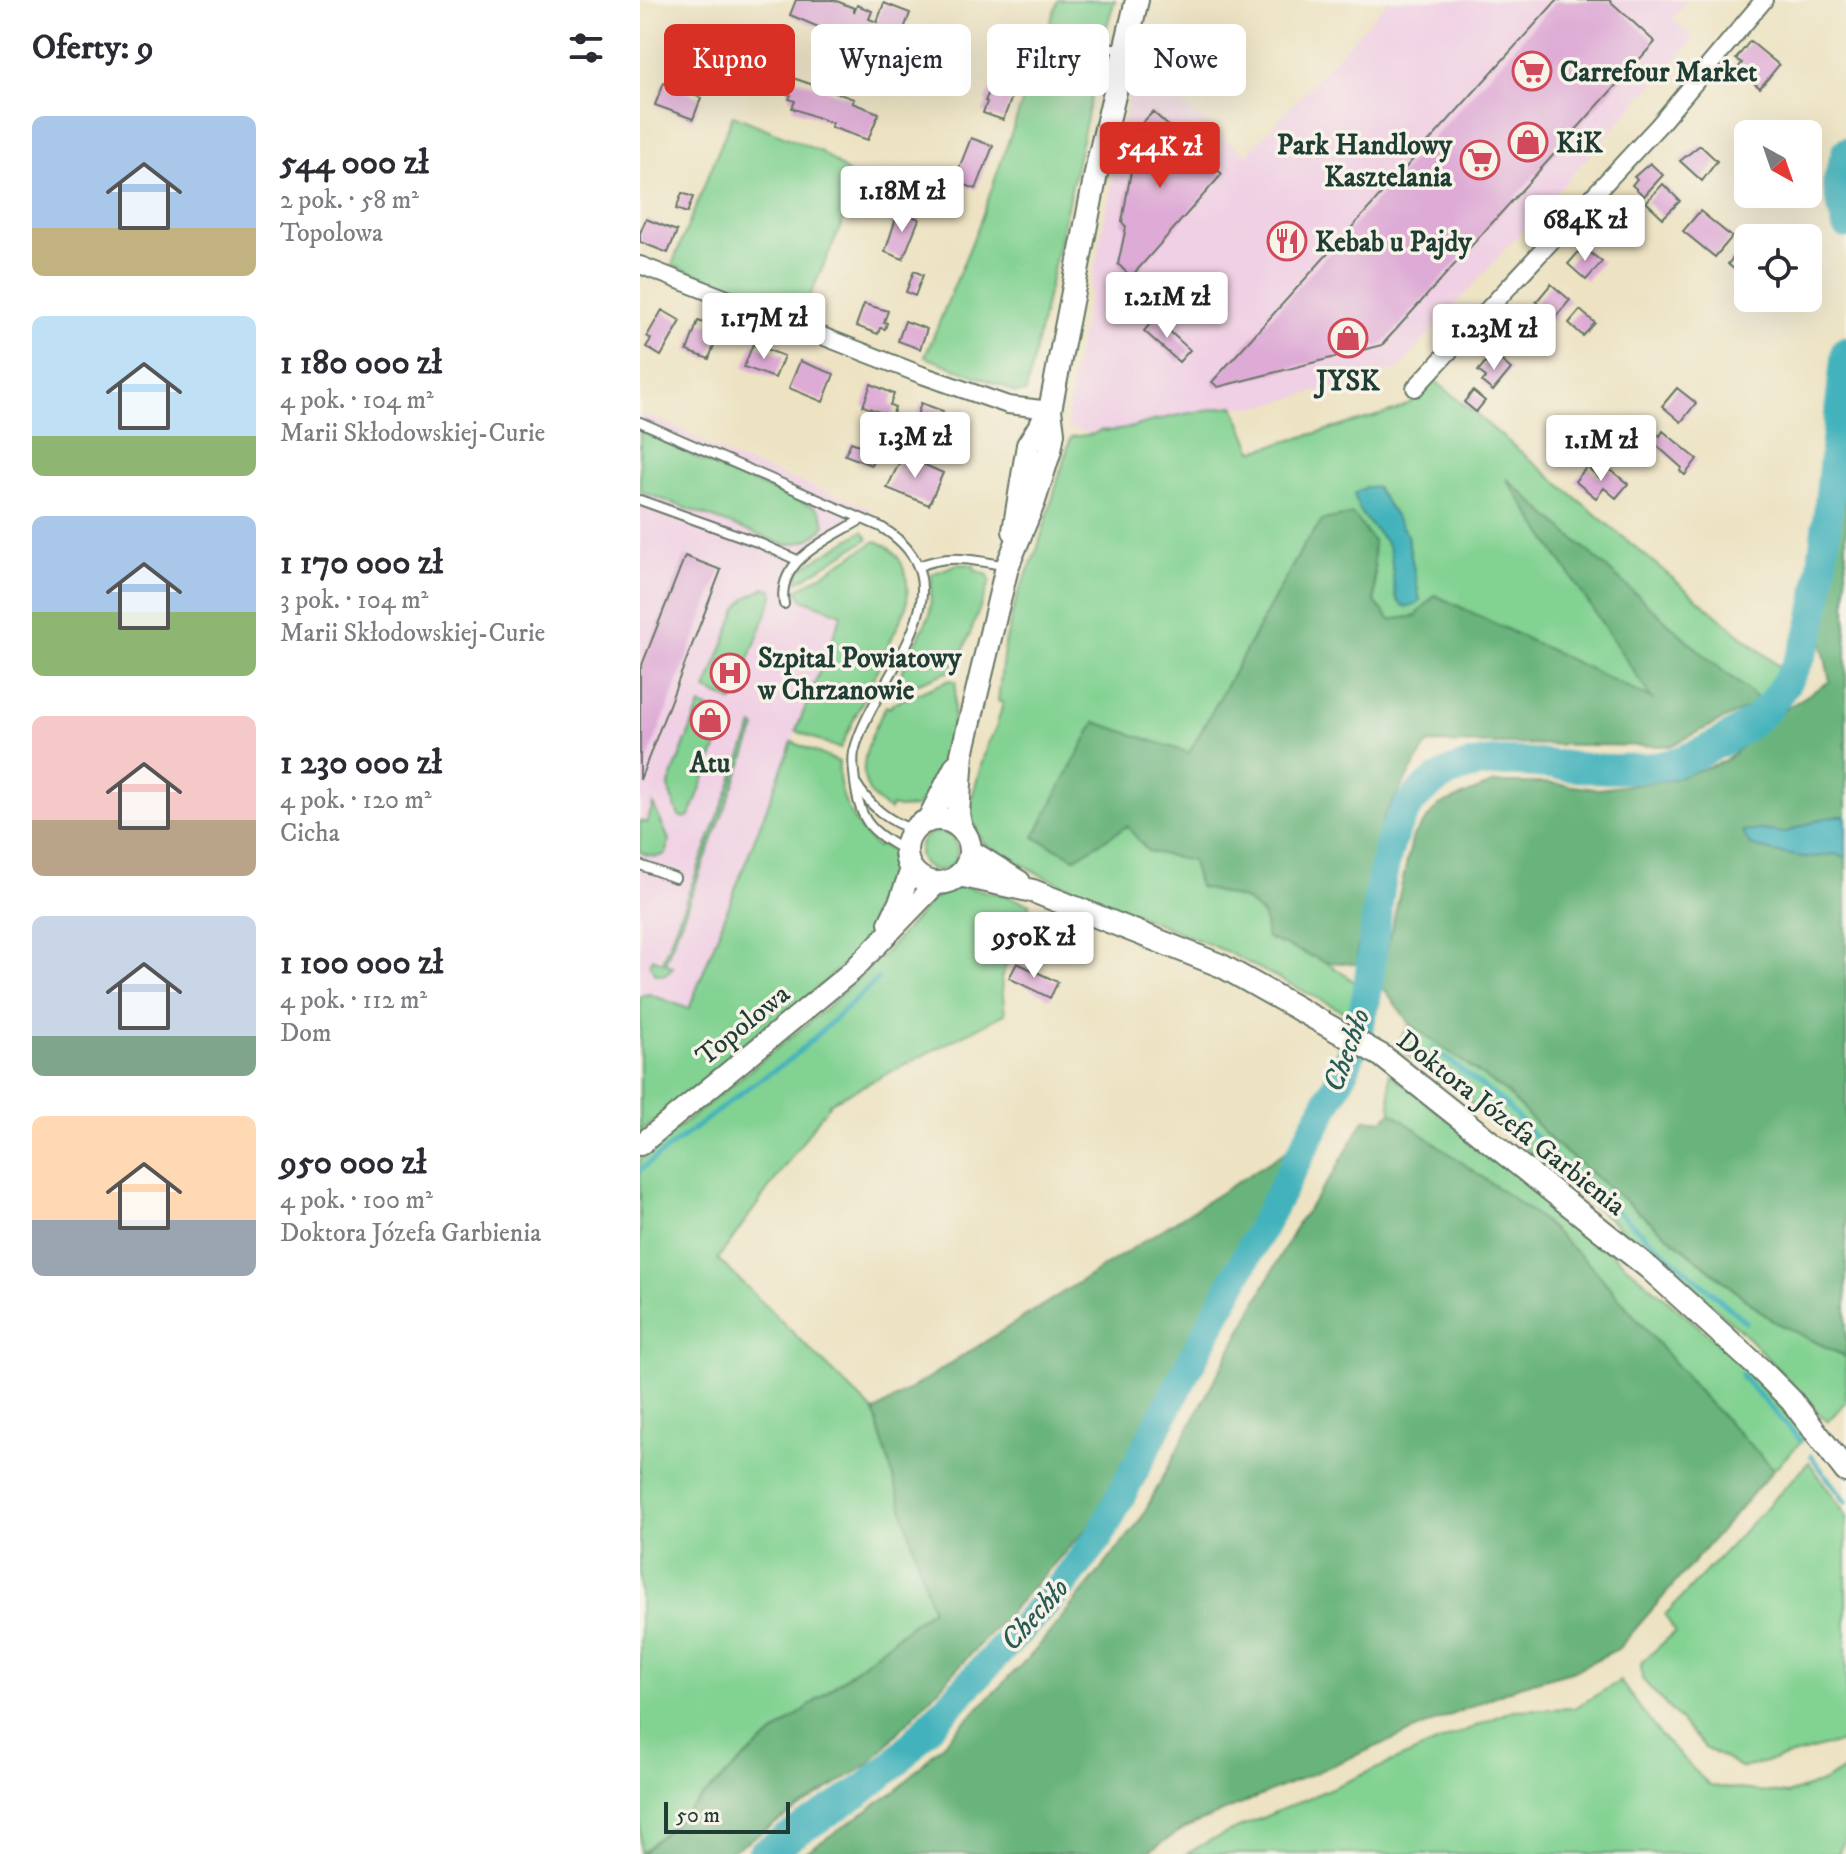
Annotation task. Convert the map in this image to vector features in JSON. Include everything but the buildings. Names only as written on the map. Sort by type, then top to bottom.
[{"type":"main road","name":"Topolowa","points":[[961,829],[958,814],[962,754],[1009,561],[1034,501],[1050,450],[1053,433],[1050,410],[1099,158],[1137,0]]},
{"type":"main road","name":"Topolowa","points":[[915,843],[962,754]]},
{"type":"main road","points":[[940,819],[961,829],[970,851],[969,860],[959,875],[945,883],[922,879],[915,843],[940,819]]},
{"type":"main road","name":"Doktora Józefa Garbienia","points":[[970,851],[1033,891]]},
{"type":"main road","name":"Doktora Józefa Garbienia","points":[[959,875],[1033,891],[1222,966],[1382,1056],[1649,1268],[1791,1400],[1846,1471]]},
{"type":"street","points":[[1415,388],[1659,125],[1764,0]]},
{"type":"street","points":[[640,265],[922,375],[1008,405],[1050,410]]},
{"type":"street","name":"Topolowa","points":[[878,944],[900,900],[915,843]]},
{"type":"street","name":"Topolowa","points":[[640,1145],[816,1002],[937,883]]},
{"type":"lane","points":[[1109,48],[1124,51]]},
{"type":"lane","points":[[640,422],[881,527],[902,541],[918,567],[923,591],[921,611],[858,741],[853,766],[855,797],[868,823],[890,843],[915,843]]},
{"type":"lane","points":[[640,500],[757,542],[797,560]]},
{"type":"lane","points":[[784,604],[782,592],[786,577],[797,560],[862,519]]},
{"type":"lane","points":[[918,567],[957,558],[1009,561]]},
{"type":"lane","points":[[855,781],[877,810],[915,843]]},
{"type":"lane","points":[[640,865],[675,878]]},
{"type":"shaded area","points":[[1389,0],[1688,0],[1672,18],[1694,39],[1397,370],[1263,406],[1203,410],[1129,430],[1100,430],[1094,434],[1067,428],[1072,380],[1130,96],[1170,96],[1246,155]]},
{"type":"shaded area","name":"Szpital Powiatowy w Chrzanowie","points":[[640,414],[673,426],[733,458],[871,508],[800,565],[796,573],[797,590],[842,614],[689,1009],[649,994],[640,996]]},
{"type":"green space","points":[[1058,0],[1115,0],[1108,24],[1050,24]]},
{"type":"green space","points":[[1024,96],[1092,96],[1026,392],[1014,393],[925,357],[979,225]]},
{"type":"green space","points":[[733,115],[822,152],[860,182],[803,312],[672,265]]},
{"type":"green space","points":[[1433,379],[1783,670],[1761,701],[1713,663],[1509,482],[1654,700],[1435,595],[1416,616],[1390,620],[1375,602],[1375,566],[1323,520],[1304,545],[1189,754],[1075,858],[1127,826],[1148,851],[1192,861],[1199,887],[1246,900],[1264,916],[1267,938],[1326,962],[1358,984],[1352,1016],[1225,951],[1043,876],[984,844],[973,822],[971,801],[1003,703],[998,701],[1004,648],[1016,599],[1037,550],[1071,437],[1234,406],[1253,451],[1394,411],[1410,403]]},
{"type":"green space","points":[[640,430],[724,471],[815,507],[821,512],[825,524],[808,539],[786,545],[640,491]]},
{"type":"green space","points":[[1846,450],[1846,1357],[1773,1321],[1554,1143],[1507,1093],[1410,1024],[1379,982],[1413,836],[1438,806],[1494,783],[1546,783],[1598,789],[1670,780],[1723,762],[1787,708],[1830,681],[1822,644],[1820,609]]},
{"type":"green space","points":[[1506,478],[1713,663],[1761,701],[1670,746],[1428,743],[1384,816],[1357,964],[1326,962],[1267,938],[1264,916],[1246,900],[1199,887],[1192,861],[1148,851],[1127,826],[1075,858],[1034,837],[1095,722],[1189,753],[1304,545],[1323,520],[1353,514],[1373,541],[1375,602],[1390,620],[1416,616],[1435,595],[1652,699]]},
{"type":"green space","points":[[863,531],[868,539],[798,582],[798,573],[802,568]]},
{"type":"green space","points":[[876,541],[899,559],[906,578],[906,608],[840,749],[796,731],[842,614],[802,599],[797,590]]},
{"type":"green space","points":[[958,564],[974,565],[975,570],[988,575],[990,581],[963,652],[957,651],[952,670],[891,694],[930,614],[932,574]]},
{"type":"green space","points":[[765,588],[772,590],[773,596],[733,702],[706,690],[737,609],[746,598]]},
{"type":"green space","points":[[950,680],[956,681],[953,721],[934,788],[916,807],[892,806],[890,810],[876,800],[864,775],[864,761],[873,733],[886,706],[890,708],[892,704]]},
{"type":"green space","points":[[700,705],[728,717],[690,816],[684,818],[679,816],[669,784]]},
{"type":"green space","points":[[753,726],[756,728],[665,963],[673,967],[665,975],[655,974],[650,965],[652,958],[662,962]]},
{"type":"green space","points":[[792,742],[839,762],[840,786],[848,809],[861,830],[877,847],[881,844],[899,863],[900,879],[876,927],[837,971],[640,1132],[640,996],[649,994],[689,1009]]},
{"type":"green space","points":[[653,804],[669,840],[667,852],[657,857],[640,852],[640,821],[647,823]]},
{"type":"green space","points":[[938,832],[951,838],[957,851],[951,864],[938,870],[925,864],[919,851],[925,838]]},
{"type":"green space","points":[[958,886],[1000,894],[1030,904],[1001,978],[1005,1014],[831,1102],[718,1259],[874,1412],[932,1608],[755,1749],[640,1854],[640,1159],[825,1009],[884,954],[933,899]]},
{"type":"green space","points":[[1410,1024],[1507,1093],[1554,1143],[1772,1321],[1846,1357],[1846,1402],[1827,1422],[1740,1329],[1470,1102],[1396,1047]]},
{"type":"green space","points":[[1389,1073],[1552,1203],[1733,1355],[1807,1436],[1774,1469],[1705,1399],[1595,1270],[1541,1219],[1391,1112]]},
{"type":"green space","points":[[1391,1112],[1541,1219],[1595,1270],[1705,1399],[1774,1469],[1618,1649],[1575,1670],[1519,1686],[1185,1828],[1144,1854],[803,1854],[897,1790],[1033,1653],[1138,1524],[1298,1223],[1335,1171],[1364,1120],[1383,1120]]},
{"type":"green space","points":[[1288,1150],[1089,1526],[869,1764],[727,1854],[641,1854],[755,1749],[932,1609],[874,1412]]},
{"type":"green space","points":[[1809,1462],[1846,1515],[1846,1741],[1743,1768],[1705,1748],[1642,1679],[1641,1663],[1675,1632],[1665,1615]]},
{"type":"green space","points":[[1620,1681],[1660,1735],[1710,1786],[1787,1794],[1822,1782],[1846,1769],[1846,1836],[1838,1854],[1186,1854],[1213,1839],[1513,1710],[1574,1708]]},
{"type":"water","points":[[1366,487],[1376,487],[1407,535],[1420,601],[1412,606],[1407,607],[1399,602],[1388,546],[1358,506],[1354,494]]},
{"type":"water","points":[[1846,816],[1846,858],[1835,854],[1808,858],[1773,852],[1750,845],[1742,832],[1761,830],[1784,833]]},
{"type":"waterway","name":"Chechło","points":[[1846,152],[1837,184],[1846,224]]},
{"type":"waterway","name":"Chechło","points":[[762,1854],[860,1792],[894,1764],[1062,1585],[1099,1537],[1345,1069],[1367,994],[1385,862],[1403,815],[1416,797],[1448,774],[1482,763],[1518,762],[1617,769],[1668,764],[1701,752],[1735,734],[1763,712],[1779,693],[1801,656],[1815,612],[1846,351]]},
{"type":"waterway","points":[[640,1170],[791,1059],[878,979]]},
{"type":"waterway","name":"Chechło","points":[[1358,992],[1366,994],[1375,1003]]},
{"type":"waterway","points":[[1433,1048],[1505,1104],[1554,1157],[1746,1322]]},
{"type":"waterway","points":[[1741,1375],[1800,1440]]},
{"type":"waterway","points":[[1811,1456],[1846,1502]]},
{"type":"place","name":"Carrefour Market","points":[[1532,71]]},
{"type":"place","name":"KiK","points":[[1528,142]]},
{"type":"place","name":"Park Handlowy Kasztelania","points":[[1480,160]]},
{"type":"place","name":"Kebab u Pajdy","points":[[1287,241]]},
{"type":"place","name":"JYSK","points":[[1348,338]]},
{"type":"place","name":"Szpital Powiatowy w Chrzanowie","points":[[730,673]]},
{"type":"place","name":"Atu","points":[[710,720]]}]
